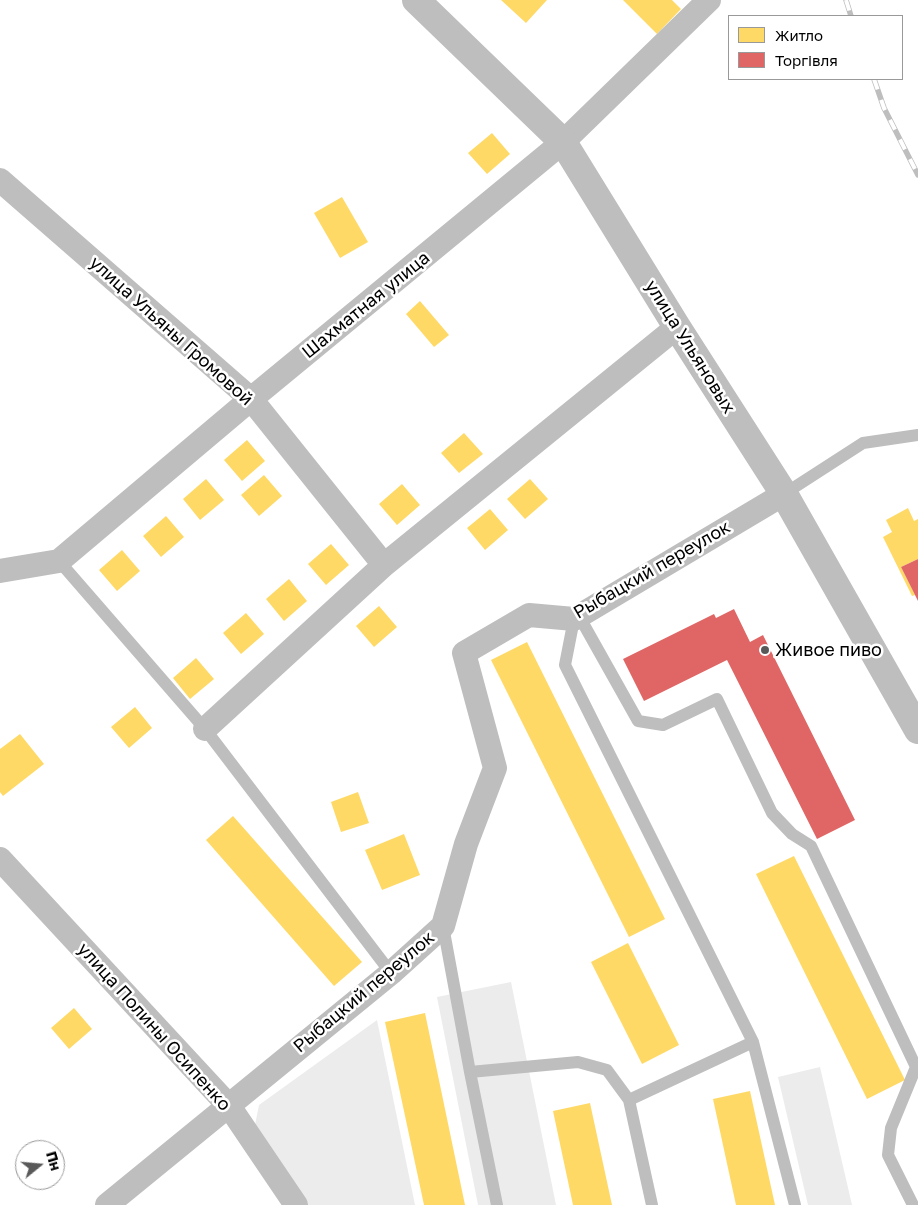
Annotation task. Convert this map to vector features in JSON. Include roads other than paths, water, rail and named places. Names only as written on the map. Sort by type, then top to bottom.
[{"type":"street","name":"улица Ульяновых","points":[[416,0],[563,142],[677,327],[784,494],[918,730]]},
{"type":"street","name":"Шахматная улица","points":[[59,561],[251,399],[563,142],[709,0]]},
{"type":"street","name":"улица Ульяны Громовой","points":[[0,180],[251,399],[384,565]]},
{"type":"street","points":[[205,729],[384,565],[677,327]]},
{"type":"street","name":"Рыбацкий переулок","points":[[107,1205],[391,973],[443,926],[466,844],[495,768],[464,653],[529,616],[577,617],[784,494]]},
{"type":"street","points":[[0,571],[59,561]]},
{"type":"street","name":"улица Полины Осипенко","points":[[0,858],[228,1106],[296,1205]]},
{"type":"lane","points":[[784,494],[863,444],[918,435]]},
{"type":"lane","points":[[59,561],[205,729],[391,973]]},
{"type":"lane","points":[[577,617],[565,665],[752,1042],[795,1205]]},
{"type":"lane","points":[[577,617],[638,721],[663,725],[717,699],[772,813],[792,834],[811,846],[916,1067],[891,1128],[888,1155],[913,1205]]},
{"type":"lane","points":[[443,926],[497,1205]]},
{"type":"lane","points":[[629,1100],[752,1042]]},
{"type":"lane","points":[[470,1072],[578,1062],[607,1070],[629,1100],[652,1205]]},
{"type":"railway","points":[[846,0],[851,15]]},
{"type":"railway","points":[[874,80],[884,108],[918,175]]},
{"type":"place","name":"Живое пиво","points":[[765,650]]}]
